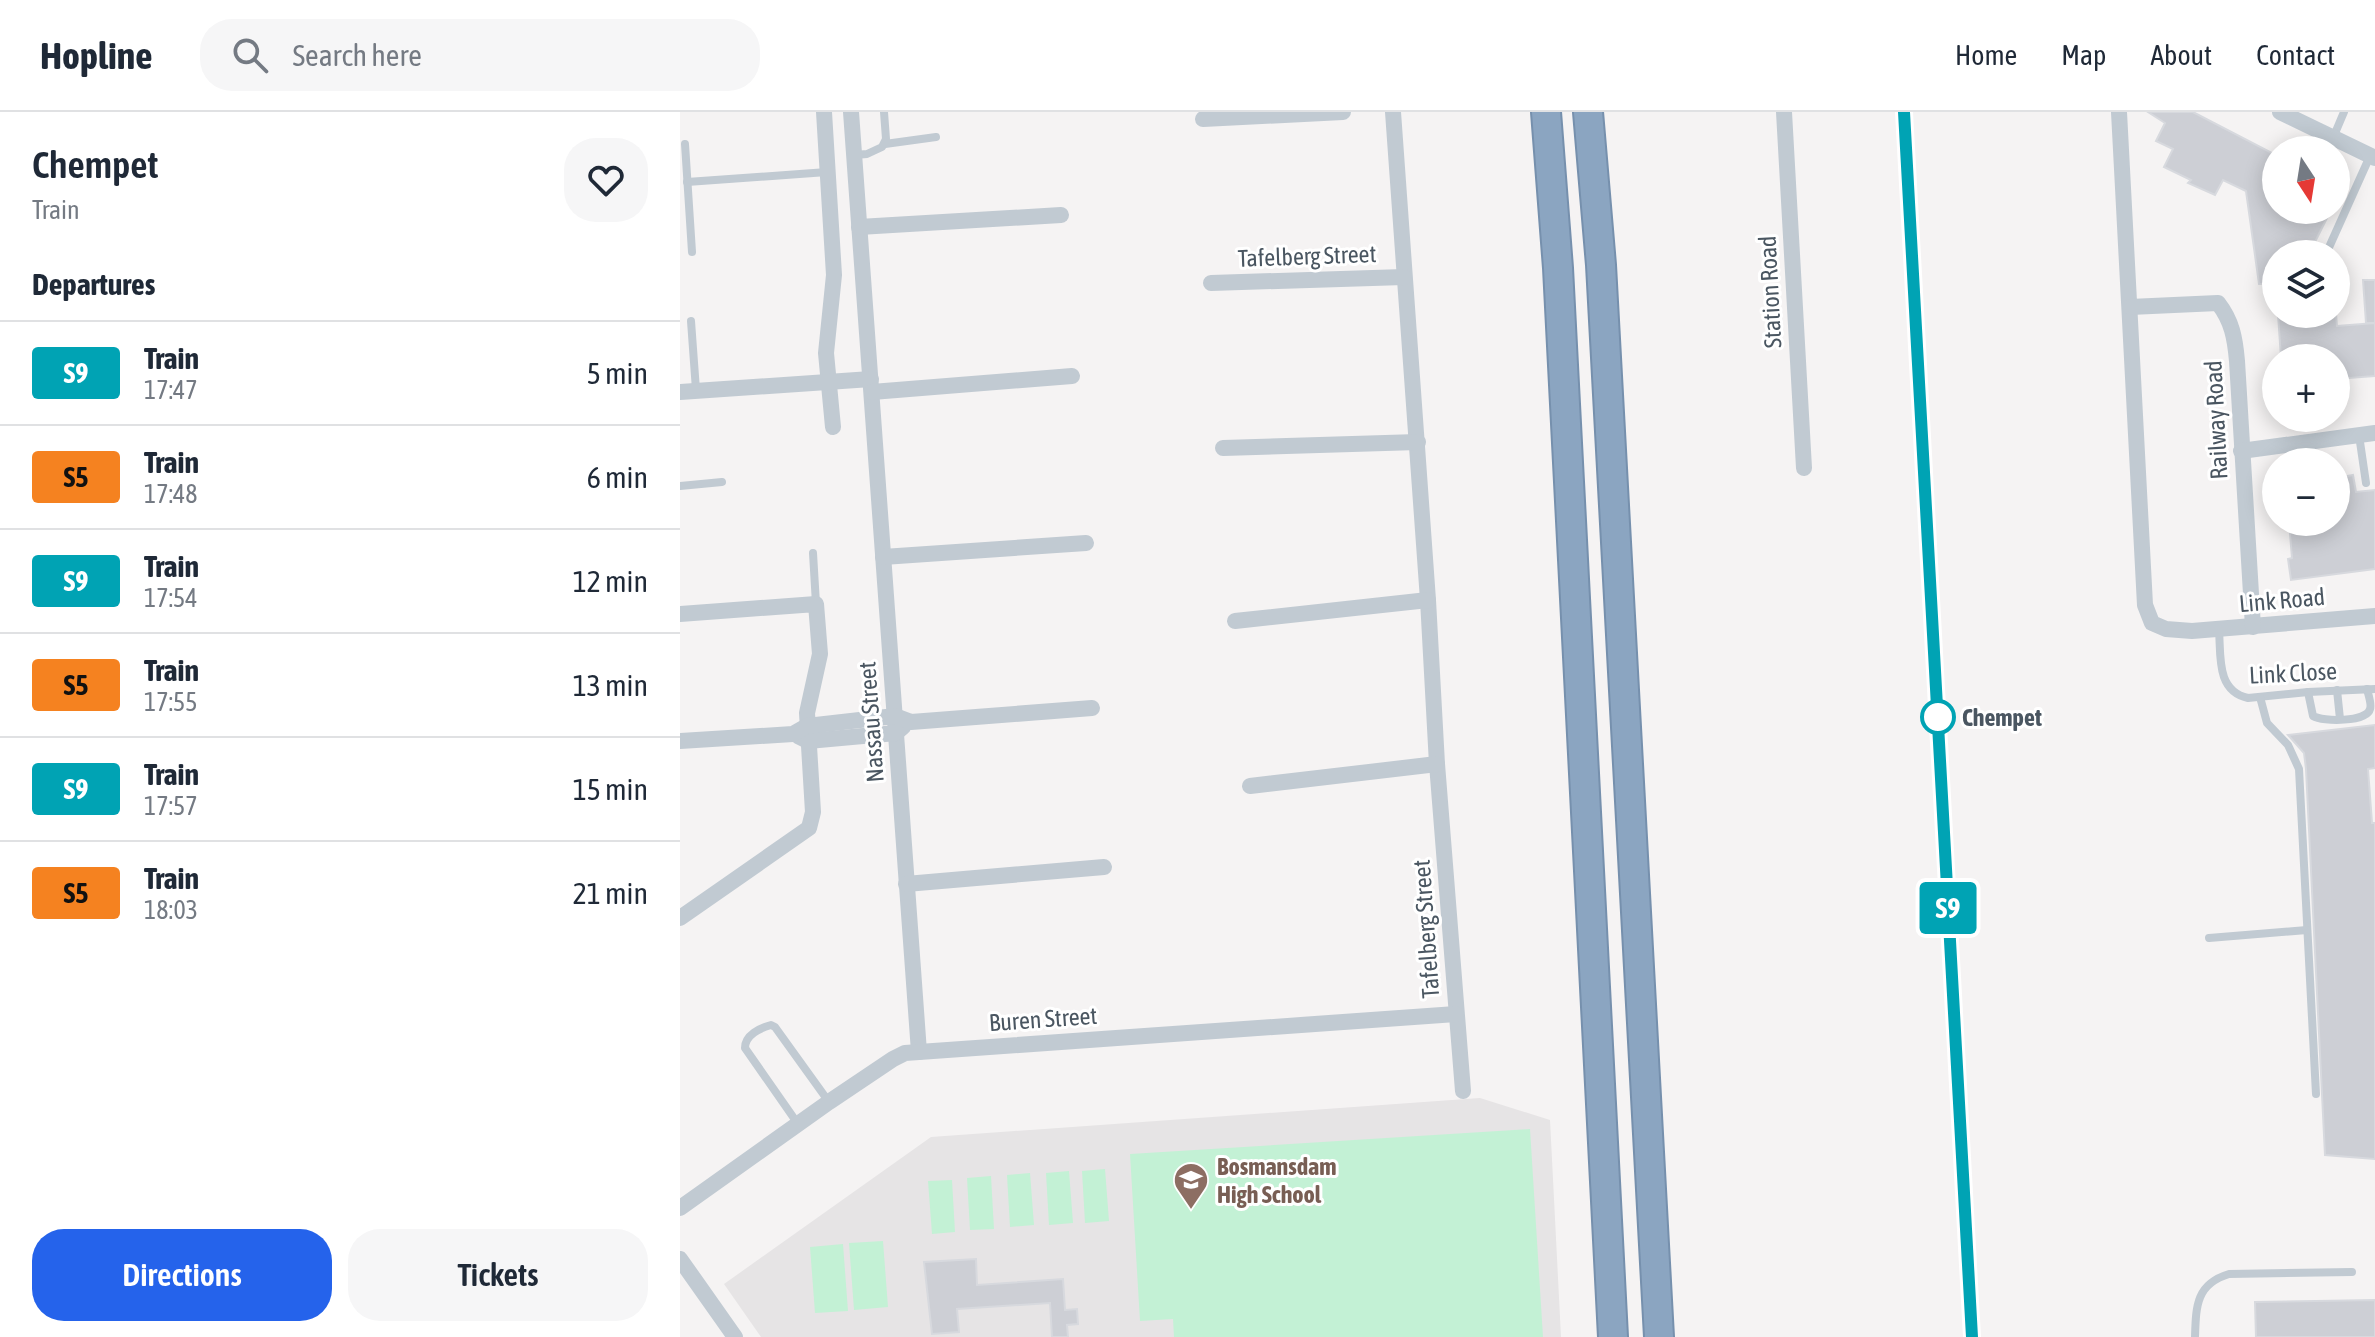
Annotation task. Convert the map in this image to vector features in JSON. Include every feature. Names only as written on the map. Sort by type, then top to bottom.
[{"type":"highway","points":[[1546,112],[1560,300],[1613,1337]]},
{"type":"highway","points":[[1588,112],[1601,265],[1659,1337]]},
{"type":"street","points":[[824,112],[834,275],[827,340],[833,427]]},
{"type":"street","name":"Nassau Street","points":[[851,112],[919,1052]]},
{"type":"street","points":[[1203,119],[1343,112]]},
{"type":"street","name":"Tafelberg Street","points":[[1393,112],[1418,442],[1437,764],[1463,1091]]},
{"type":"street","name":"Station Road","points":[[1784,112],[1804,468]]},
{"type":"street","points":[[2119,112],[2130,307]]},
{"type":"street","points":[[2280,112],[2329,136]]},
{"type":"street","points":[[2350,146],[2372,157]]},
{"type":"street","points":[[859,227],[1061,215]]},
{"type":"street","name":"Tafelberg Street","points":[[1211,283],[1404,277]]},
{"type":"street","name":"Railway Road","points":[[2130,307],[2218,303],[2228,316],[2234,333],[2237,361],[2253,627]]},
{"type":"street","name":"Link Road","points":[[2130,307],[2145,605],[2152,623],[2166,629],[2192,631],[2375,616]]},
{"type":"street","points":[[688,391],[828,382],[872,385],[1072,376]]},
{"type":"street","points":[[2241,451],[2367,434]]},
{"type":"street","points":[[1223,448],[1418,442]]},
{"type":"street","points":[[883,557],[1086,543]]},
{"type":"street","points":[[1235,621],[1428,600]]},
{"type":"street","points":[[680,614],[816,604],[820,654],[803,733],[813,812],[809,828],[680,918]]},
{"type":"street","name":"Nassau Street","points":[[895,724],[1092,708]]},
{"type":"street","points":[[680,741],[895,724]]},
{"type":"street","points":[[1250,786],[1437,764]]},
{"type":"street","points":[[906,884],[1104,867]]},
{"type":"street","name":"Buren Street","points":[[680,1208],[893,1059],[919,1052],[1456,1014]]},
{"type":"street","points":[[680,1259],[728,1335]]},
{"type":"lane","points":[[884,112],[885,144]]},
{"type":"lane","points":[[2334,136],[2344,112]]},
{"type":"lane","points":[[854,155],[875,152],[885,144],[936,137]]},
{"type":"lane","points":[[685,144],[692,252]]},
{"type":"lane","points":[[2333,240],[2372,157]]},
{"type":"lane","points":[[687,182],[827,172]]},
{"type":"lane","points":[[688,391],[691,321]]},
{"type":"lane","points":[[2366,483],[2367,434]]},
{"type":"lane","points":[[680,486],[722,482]]},
{"type":"lane","points":[[813,553],[816,604]]},
{"type":"lane","name":"Link Close","points":[[2219,630],[2223,676],[2226,685],[2240,696],[2371,689]]},
{"type":"lane","points":[[2308,692],[2313,716],[2322,720],[2362,717],[2369,713],[2371,689]]},
{"type":"lane","points":[[2337,690],[2340,719]]},
{"type":"lane","points":[[2260,697],[2267,723],[2288,745],[2299,769],[2316,1094]]},
{"type":"lane","points":[[2209,938],[2307,930]]},
{"type":"lane","points":[[798,1124],[745,1048],[747,1039],[755,1032],[771,1025],[775,1027],[829,1102]]},
{"type":"lane","points":[[2195,1337],[2196,1309],[2204,1287],[2217,1278],[2229,1274],[2352,1272]]},
{"type":"shaded area","name":"Bosmansdam High School","points":[[1480,1098],[1550,1120],[1561,1337],[761,1337],[724,1284],[931,1137]]},
{"type":"green space","points":[[1530,1129],[1543,1337],[1174,1337],[1173,1319],[1140,1321],[1130,1154]]},
{"type":"green space","points":[[1105,1169],[1109,1221],[1085,1223],[1082,1171]]},
{"type":"green space","points":[[1069,1171],[1073,1223],[1049,1225],[1046,1173]]},
{"type":"green space","points":[[1030,1173],[1034,1225],[1010,1227],[1007,1175]]},
{"type":"green space","points":[[991,1176],[994,1229],[970,1230],[967,1178]]},
{"type":"green space","points":[[952,1180],[955,1232],[932,1234],[928,1181]]},
{"type":"green space","points":[[883,1241],[888,1307],[854,1310],[849,1243]]},
{"type":"green space","points":[[843,1244],[848,1311],[815,1313],[810,1247]]},
{"type":"building","points":[[2148,112],[2193,112],[2262,148],[2262,224],[2324,224],[2316,240],[2262,240],[2262,284],[2259,284],[2246,191],[2223,180],[2215,195],[2188,183],[2191,180],[2164,167],[2173,149],[2156,141],[2165,123]]},
{"type":"building","points":[[2363,280],[2375,280],[2375,323],[2366,323]]},
{"type":"building","points":[[2375,323],[2375,376],[2350,378],[2350,344],[2280,344],[2279,328],[2350,328],[2350,325]]},
{"type":"building","points":[[2353,475],[2356,492],[2375,490],[2375,569],[2291,580],[2288,559],[2292,558],[2290,536],[2350,536],[2350,476]]},
{"type":"building","points":[[2375,725],[2375,768],[2368,769],[2372,823],[2375,823],[2375,1159],[2325,1155],[2306,769],[2304,753],[2288,735]]},
{"type":"building","points":[[976,1259],[977,1285],[1063,1279],[1065,1310],[1077,1309],[1078,1324],[1067,1325],[1068,1337],[1052,1337],[1050,1303],[957,1309],[959,1332],[932,1334],[924,1262]]},
{"type":"building","points":[[2375,1300],[2375,1337],[2256,1337],[2255,1302]]},
{"type":"railway","points":[[1904,112],[1972,1337]]},
{"type":"train","name":"S9","points":[[1904,112],[1972,1337]]},
{"type":"place","name":"Chempet","points":[[1938,717]]},
{"type":"place","name":"Bosmansdam High School","points":[[1191,1211]]}]
